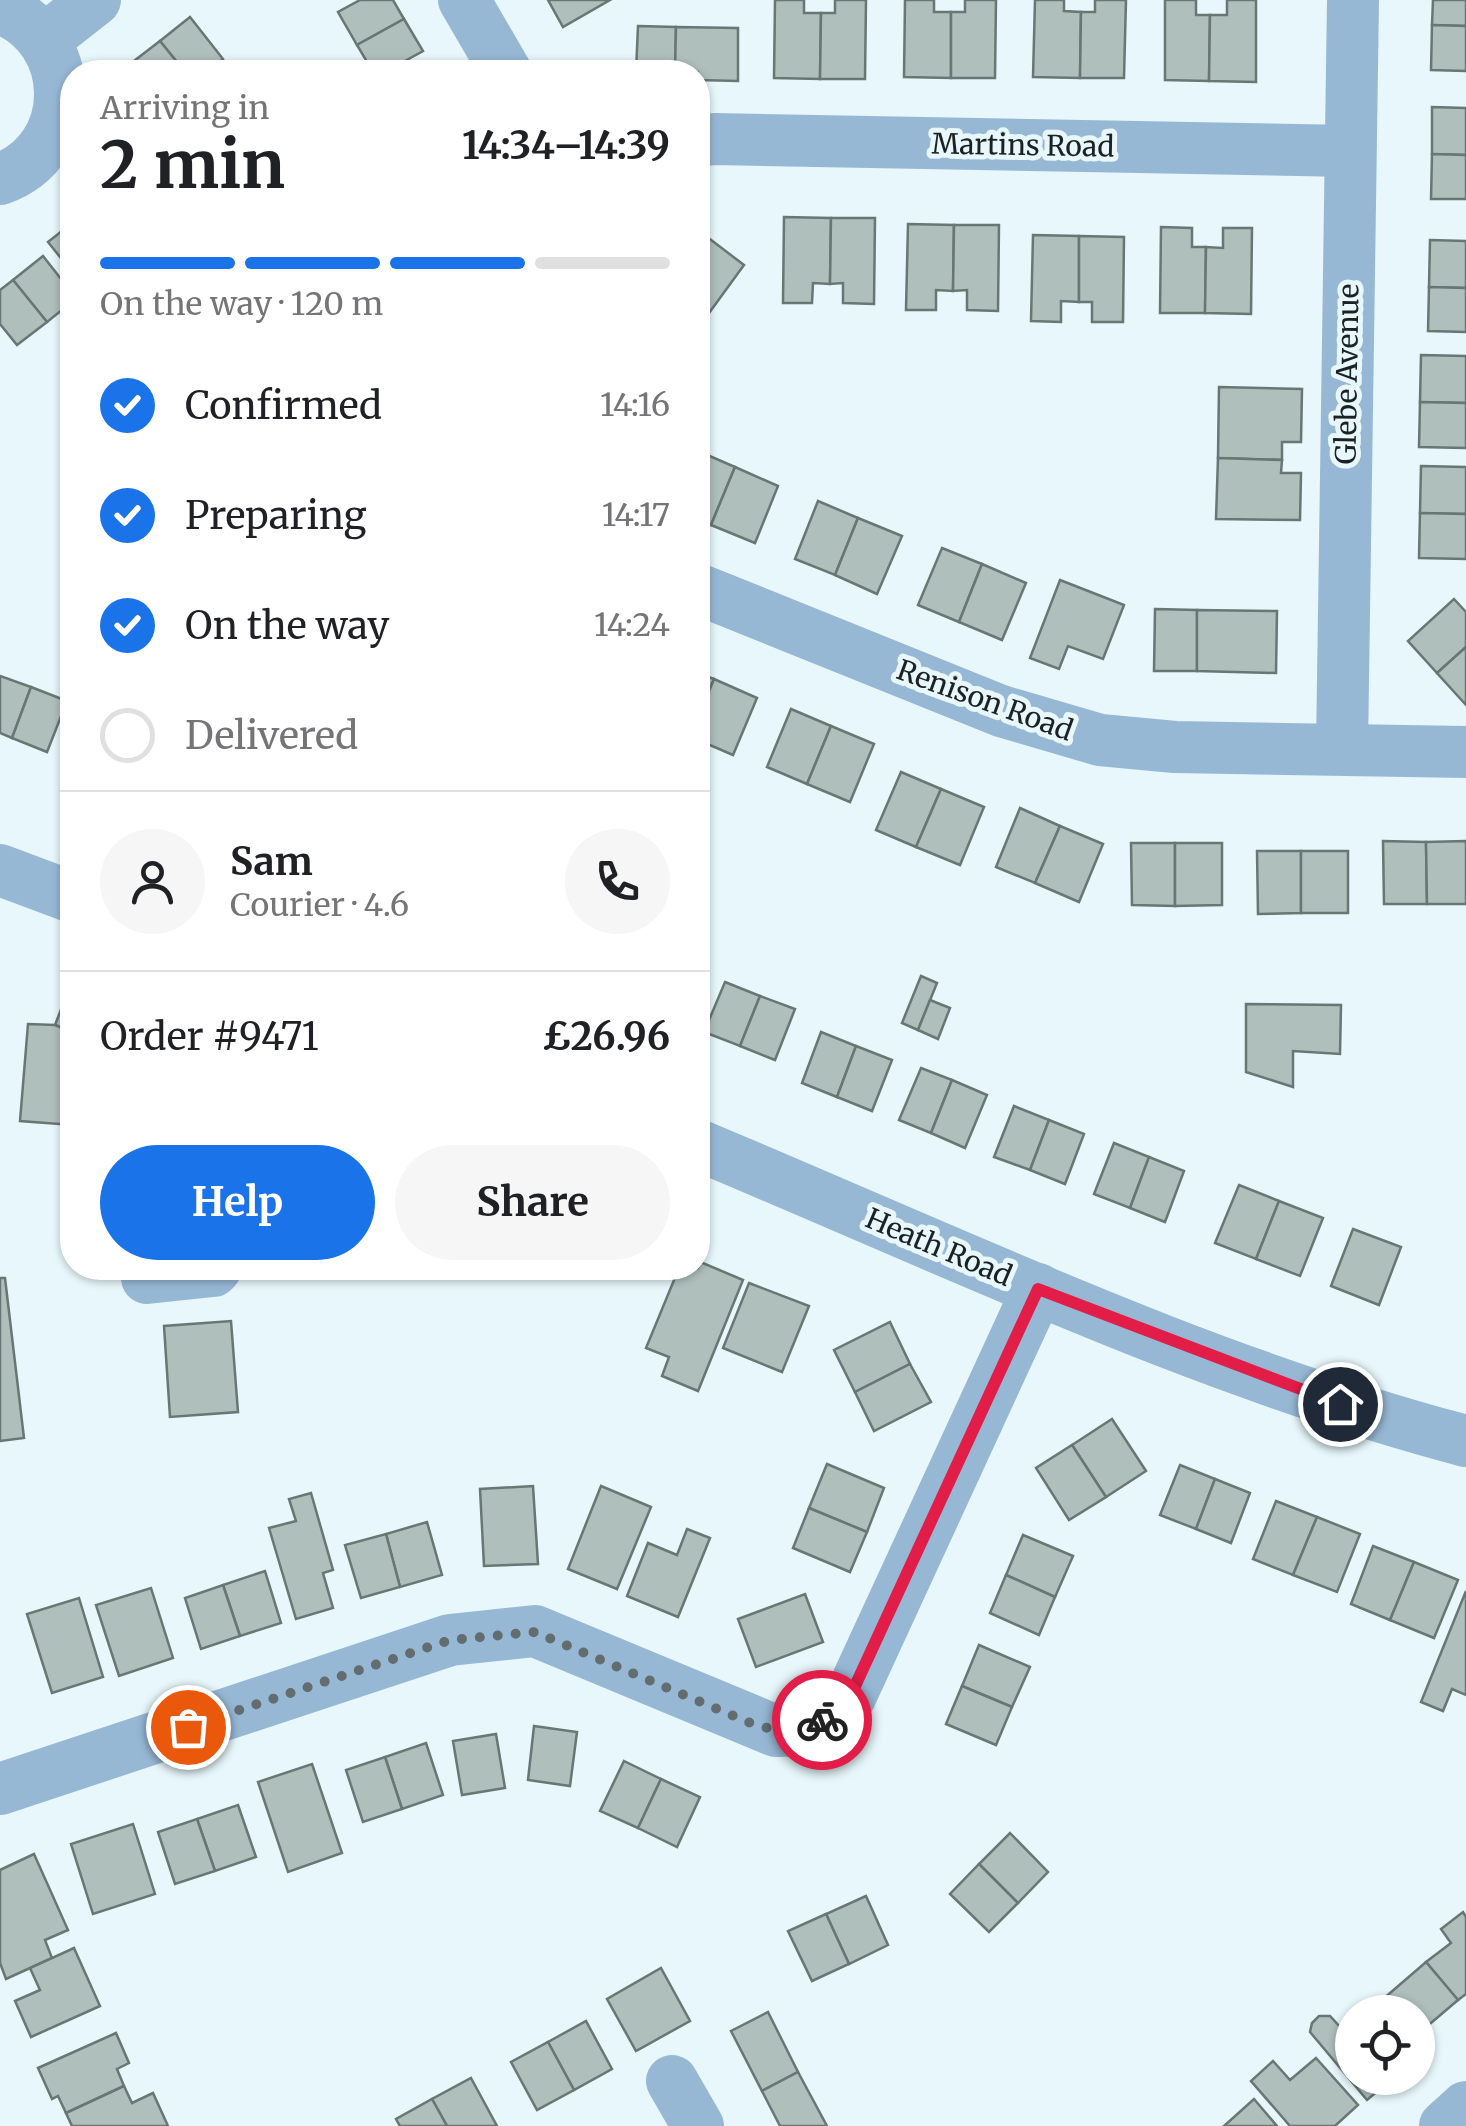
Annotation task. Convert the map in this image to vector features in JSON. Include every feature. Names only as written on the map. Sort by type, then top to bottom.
[{"type":"street","points":[[44,40],[95,0]]},
{"type":"street","points":[[464,0],[499,60]]},
{"type":"street","name":"Glebe Avenue","points":[[1342,749],[1353,0]]},
{"type":"street","points":[[0,8],[24,20],[44,40],[60,76]]},
{"type":"street","points":[[0,178],[38,154],[56,124],[60,100]]},
{"type":"street","name":"Martins Road","points":[[710,140],[1350,151]]},
{"type":"street","name":"Renison Road","points":[[710,594],[1000,712],[1100,740],[1176,746],[1466,752]]},
{"type":"street","points":[[0,870],[60,892]]},
{"type":"street","name":"Heath Road","points":[[710,1151],[1038,1289],[1310,1396],[1466,1440]]},
{"type":"street","points":[[0,1789],[450,1640],[535,1632],[776,1731],[799,1732],[824,1719],[850,1697],[1038,1289]]},
{"type":"street","points":[[1445,2126],[1466,2107]]},
{"type":"building","points":[[360,0],[393,0],[404,19],[357,45],[338,12]]},
{"type":"building","points":[[548,0],[610,0],[563,27]]},
{"type":"building","points":[[775,0],[804,0],[804,13],[821,13],[820,79],[774,78]]},
{"type":"building","points":[[835,0],[866,0],[865,79],[820,79],[821,13],[835,13]]},
{"type":"building","points":[[905,0],[934,0],[934,12],[951,12],[951,78],[904,77]]},
{"type":"building","points":[[965,0],[996,0],[995,78],[951,78],[951,12],[965,12]]},
{"type":"building","points":[[1035,0],[1064,0],[1064,11],[1081,12],[1080,78],[1033,77]]},
{"type":"building","points":[[1095,0],[1126,0],[1124,78],[1080,78],[1081,12],[1095,12]]},
{"type":"building","points":[[1165,0],[1196,0],[1196,15],[1210,15],[1209,81],[1165,80]]},
{"type":"building","points":[[1227,0],[1256,0],[1256,82],[1209,81],[1210,15],[1227,15]]},
{"type":"building","points":[[1433,0],[1466,0],[1466,26],[1432,25]]},
{"type":"building","points":[[190,17],[223,59],[175,60],[160,41]]},
{"type":"building","points":[[404,19],[423,51],[407,60],[366,60],[357,45]]},
{"type":"building","points":[[1432,25],[1466,26],[1466,71],[1431,70]]},
{"type":"building","points":[[638,26],[676,27],[675,60],[637,60]]},
{"type":"building","points":[[676,27],[738,28],[738,81],[710,80],[710,60],[675,60]]},
{"type":"building","points":[[160,41],[175,60],[135,60]]},
{"type":"building","points":[[1432,107],[1466,108],[1466,155],[1432,154]]},
{"type":"building","points":[[1432,154],[1466,155],[1466,199],[1431,199]]},
{"type":"building","points":[[784,217],[831,218],[830,284],[813,283],[812,303],[783,303]]},
{"type":"building","points":[[831,218],[875,218],[874,304],[843,303],[843,283],[830,284]]},
{"type":"building","points":[[908,224],[954,225],[953,291],[936,290],[936,310],[906,310]]},
{"type":"building","points":[[954,225],[999,225],[998,311],[967,310],[967,290],[953,291]]},
{"type":"building","points":[[1161,227],[1192,228],[1192,247],[1206,247],[1205,313],[1160,313]]},
{"type":"building","points":[[1223,228],[1252,228],[1251,314],[1205,313],[1206,247],[1223,248]]},
{"type":"building","points":[[60,232],[60,257],[48,242]]},
{"type":"building","points":[[1033,235],[1079,236],[1079,302],[1061,301],[1061,322],[1031,321]]},
{"type":"building","points":[[1079,236],[1124,237],[1123,322],[1092,322],[1092,302],[1079,302]]},
{"type":"building","points":[[710,239],[744,265],[710,312]]},
{"type":"building","points":[[1430,240],[1466,241],[1466,288],[1429,287]]},
{"type":"building","points":[[43,256],[60,278],[60,312],[47,322],[13,280]]},
{"type":"building","points":[[13,280],[47,322],[17,345],[0,324],[0,290]]},
{"type":"building","points":[[1429,287],[1466,288],[1466,332],[1428,331]]},
{"type":"building","points":[[1421,355],[1466,356],[1466,403],[1420,402]]},
{"type":"building","points":[[1219,387],[1302,389],[1301,442],[1282,442],[1282,460],[1218,458]]},
{"type":"building","points":[[1420,402],[1466,403],[1466,448],[1419,447]]},
{"type":"building","points":[[710,456],[735,467],[710,525]]},
{"type":"building","points":[[1218,458],[1282,460],[1281,473],[1301,473],[1300,520],[1216,519]]},
{"type":"building","points":[[1421,466],[1466,467],[1466,514],[1420,513]]},
{"type":"building","points":[[735,467],[778,486],[755,543],[711,525]]},
{"type":"building","points":[[818,501],[858,518],[835,575],[795,559]]},
{"type":"building","points":[[1420,513],[1466,514],[1466,559],[1419,558]]},
{"type":"building","points":[[858,518],[902,536],[877,594],[835,575]]},
{"type":"building","points":[[942,548],[982,564],[959,622],[918,605]]},
{"type":"building","points":[[982,564],[1026,583],[1002,640],[959,622]]},
{"type":"building","points":[[1060,580],[1124,605],[1103,659],[1068,646],[1059,669],[1030,658]]},
{"type":"building","points":[[1454,599],[1466,612],[1466,647],[1437,673],[1408,641]]},
{"type":"building","points":[[1155,609],[1197,610],[1197,671],[1154,671]]},
{"type":"building","points":[[1197,610],[1277,611],[1276,673],[1197,671]]},
{"type":"building","points":[[1466,647],[1466,705],[1437,673]]},
{"type":"building","points":[[0,676],[31,687],[12,738],[0,733]]},
{"type":"building","points":[[714,679],[757,698],[733,755],[710,745],[710,689]]},
{"type":"building","points":[[31,687],[60,698],[60,719],[47,752],[12,738]]},
{"type":"building","points":[[791,709],[831,726],[807,784],[767,767]]},
{"type":"building","points":[[831,726],[874,744],[850,802],[807,784]]},
{"type":"building","points":[[901,772],[941,789],[916,847],[876,830]]},
{"type":"building","points":[[941,789],[984,807],[960,865],[916,847]]},
{"type":"building","points":[[1020,808],[1060,826],[1035,883],[996,867]]},
{"type":"building","points":[[1060,826],[1103,844],[1079,902],[1035,883]]},
{"type":"building","points":[[1383,841],[1426,842],[1427,904],[1384,904]]},
{"type":"building","points":[[1466,841],[1466,904],[1427,904],[1426,842]]},
{"type":"building","points":[[1131,843],[1175,843],[1175,906],[1132,905]]},
{"type":"building","points":[[1175,843],[1222,843],[1222,905],[1175,906]]},
{"type":"building","points":[[1257,851],[1301,851],[1301,913],[1258,914]]},
{"type":"building","points":[[1301,851],[1348,851],[1348,913],[1301,913]]},
{"type":"building","points":[[921,976],[937,983],[918,1030],[902,1023]]},
{"type":"building","points":[[725,982],[760,996],[740,1046],[710,1034],[710,1018]]},
{"type":"building","points":[[760,996],[795,1009],[775,1060],[740,1046]]},
{"type":"building","points":[[930,1000],[950,1008],[938,1039],[918,1030]]},
{"type":"building","points":[[1246,1004],[1341,1005],[1340,1054],[1293,1051],[1293,1087],[1246,1072]]},
{"type":"building","points":[[28,1024],[55,1025],[60,1027],[60,1124],[20,1121]]},
{"type":"building","points":[[821,1032],[856,1046],[837,1097],[802,1083]]},
{"type":"building","points":[[856,1046],[892,1060],[872,1111],[837,1097]]},
{"type":"building","points":[[921,1068],[952,1080],[931,1133],[899,1120]]},
{"type":"building","points":[[952,1080],[987,1095],[965,1148],[931,1133]]},
{"type":"building","points":[[1014,1106],[1049,1120],[1030,1170],[994,1157]]},
{"type":"building","points":[[1049,1120],[1084,1134],[1065,1184],[1030,1170]]},
{"type":"building","points":[[1114,1143],[1149,1157],[1130,1208],[1094,1194]]},
{"type":"building","points":[[1149,1157],[1184,1171],[1165,1222],[1130,1208]]},
{"type":"building","points":[[1239,1185],[1279,1201],[1256,1259],[1215,1243]]},
{"type":"building","points":[[1279,1201],[1323,1218],[1300,1276],[1256,1259]]},
{"type":"building","points":[[1353,1229],[1401,1247],[1379,1305],[1331,1286]]},
{"type":"building","points":[[710,1266],[743,1280],[698,1391],[662,1376],[669,1357],[646,1348],[674,1280],[710,1280]]},
{"type":"building","points":[[0,1278],[5,1278],[24,1438],[0,1441]]},
{"type":"building","points":[[749,1283],[809,1306],[782,1372],[723,1348]]},
{"type":"building","points":[[231,1321],[238,1412],[170,1417],[164,1326]]},
{"type":"building","points":[[890,1322],[910,1364],[855,1392],[834,1350]]},
{"type":"building","points":[[910,1364],[931,1402],[874,1431],[855,1392]]},
{"type":"building","points":[[1112,1419],[1146,1471],[1106,1497],[1072,1445]]},
{"type":"building","points":[[1072,1445],[1106,1497],[1069,1520],[1036,1468]]},
{"type":"building","points":[[827,1464],[884,1488],[867,1532],[809,1508]]},
{"type":"building","points":[[1180,1465],[1215,1479],[1196,1529],[1160,1515]]},
{"type":"building","points":[[1215,1479],[1250,1493],[1231,1543],[1196,1529]]},
{"type":"building","points":[[533,1486],[538,1564],[484,1566],[480,1489]]},
{"type":"building","points":[[601,1486],[651,1507],[617,1589],[568,1569]]},
{"type":"building","points":[[311,1493],[333,1570],[323,1573],[333,1608],[296,1619],[269,1528],[296,1521],[289,1499]]},
{"type":"building","points":[[1276,1501],[1317,1517],[1293,1575],[1253,1559]]},
{"type":"building","points":[[809,1508],[867,1532],[850,1572],[793,1548]]},
{"type":"building","points":[[1317,1517],[1360,1534],[1337,1592],[1293,1575]]},
{"type":"building","points":[[427,1522],[442,1575],[400,1587],[386,1534]]},
{"type":"building","points":[[687,1529],[710,1538],[678,1617],[627,1596],[648,1543],[677,1555]]},
{"type":"building","points":[[386,1534],[400,1587],[361,1598],[345,1545]]},
{"type":"building","points":[[1023,1535],[1073,1556],[1055,1597],[1006,1575]]},
{"type":"building","points":[[1373,1546],[1414,1562],[1390,1620],[1351,1604]]},
{"type":"building","points":[[1414,1562],[1458,1580],[1434,1638],[1390,1620]]},
{"type":"building","points":[[265,1571],[281,1623],[240,1636],[223,1585]]},
{"type":"building","points":[[1006,1575],[1055,1597],[1039,1635],[990,1613]]},
{"type":"building","points":[[223,1585],[240,1636],[201,1649],[185,1598]]},
{"type":"building","points":[[151,1588],[173,1658],[119,1676],[96,1605]]},
{"type":"building","points":[[1466,1591],[1466,1695],[1452,1689],[1443,1711],[1421,1702]]},
{"type":"building","points":[[805,1594],[823,1642],[756,1667],[738,1619]]},
{"type":"building","points":[[79,1598],[103,1677],[52,1693],[27,1614]]},
{"type":"building","points":[[979,1645],[1030,1667],[1012,1707],[962,1686]]},
{"type":"building","points":[[962,1686],[1012,1707],[996,1745],[946,1724]]},
{"type":"building","points":[[534,1726],[577,1732],[570,1786],[528,1780]]},
{"type":"building","points":[[496,1734],[505,1788],[462,1795],[453,1741]]},
{"type":"building","points":[[426,1743],[443,1795],[402,1809],[385,1757]]},
{"type":"building","points":[[385,1757],[402,1809],[363,1822],[346,1770]]},
{"type":"building","points":[[624,1761],[661,1779],[638,1828],[600,1811]]},
{"type":"building","points":[[312,1764],[342,1853],[288,1872],[258,1782]]},
{"type":"building","points":[[661,1779],[700,1797],[677,1847],[638,1828]]},
{"type":"building","points":[[238,1805],[256,1857],[215,1871],[197,1819]]},
{"type":"building","points":[[197,1819],[215,1871],[175,1884],[158,1832]]},
{"type":"building","points":[[133,1824],[155,1894],[93,1914],[71,1844]]},
{"type":"building","points":[[1010,1833],[1048,1872],[1018,1903],[979,1864]]},
{"type":"building","points":[[34,1854],[68,1930],[45,1940],[52,1958],[6,1979],[0,1963],[0,1870]]},
{"type":"building","points":[[979,1864],[1018,1903],[989,1932],[950,1894]]},
{"type":"building","points":[[866,1896],[888,1945],[849,1964],[826,1914]]},
{"type":"building","points":[[1463,1912],[1466,1994],[1458,2000],[1426,1962],[1451,1943],[1441,1929]]},
{"type":"building","points":[[826,1914],[849,1964],[812,1981],[788,1931]]},
{"type":"building","points":[[74,1948],[100,2006],[31,2037],[15,2001],[40,1990],[30,1968]]},
{"type":"building","points":[[1426,1962],[1458,2000],[1435,2020],[1435,1995],[1388,1995]]},
{"type":"building","points":[[661,1968],[690,2021],[636,2051],[607,1999]]},
{"type":"building","points":[[768,2012],[798,2072],[762,2091],[731,2031]]},
{"type":"building","points":[[1319,2016],[1330,2016],[1335,2021],[1335,2062],[1310,2032]]},
{"type":"building","points":[[586,2021],[612,2069],[574,2090],[548,2042]]},
{"type":"building","points":[[116,2033],[129,2063],[117,2069],[124,2086],[66,2113],[58,2096],[52,2099],[38,2068]]},
{"type":"building","points":[[548,2042],[574,2090],[537,2110],[511,2062]]},
{"type":"building","points":[[1316,2058],[1335,2079],[1335,2095],[1349,2095],[1358,2105],[1335,2126],[1290,2126],[1251,2081],[1273,2061],[1290,2080]]},
{"type":"building","points":[[798,2072],[827,2126],[780,2126],[762,2091]]},
{"type":"building","points":[[471,2078],[497,2126],[447,2126],[432,2099]]},
{"type":"building","points":[[124,2086],[132,2103],[153,2093],[168,2126],[72,2126],[66,2113]]},
{"type":"building","points":[[432,2099],[447,2126],[400,2126],[396,2119]]},
{"type":"building","points":[[1254,2099],[1277,2126],[1224,2126]]},
{"type":"way so far","points":[[188,1727],[450,1640],[535,1632],[753,1724],[799,1732],[822,1720]]},
{"type":"route","points":[[822,1720],[850,1697],[1038,1289],[1310,1396],[1340,1404]]}]
